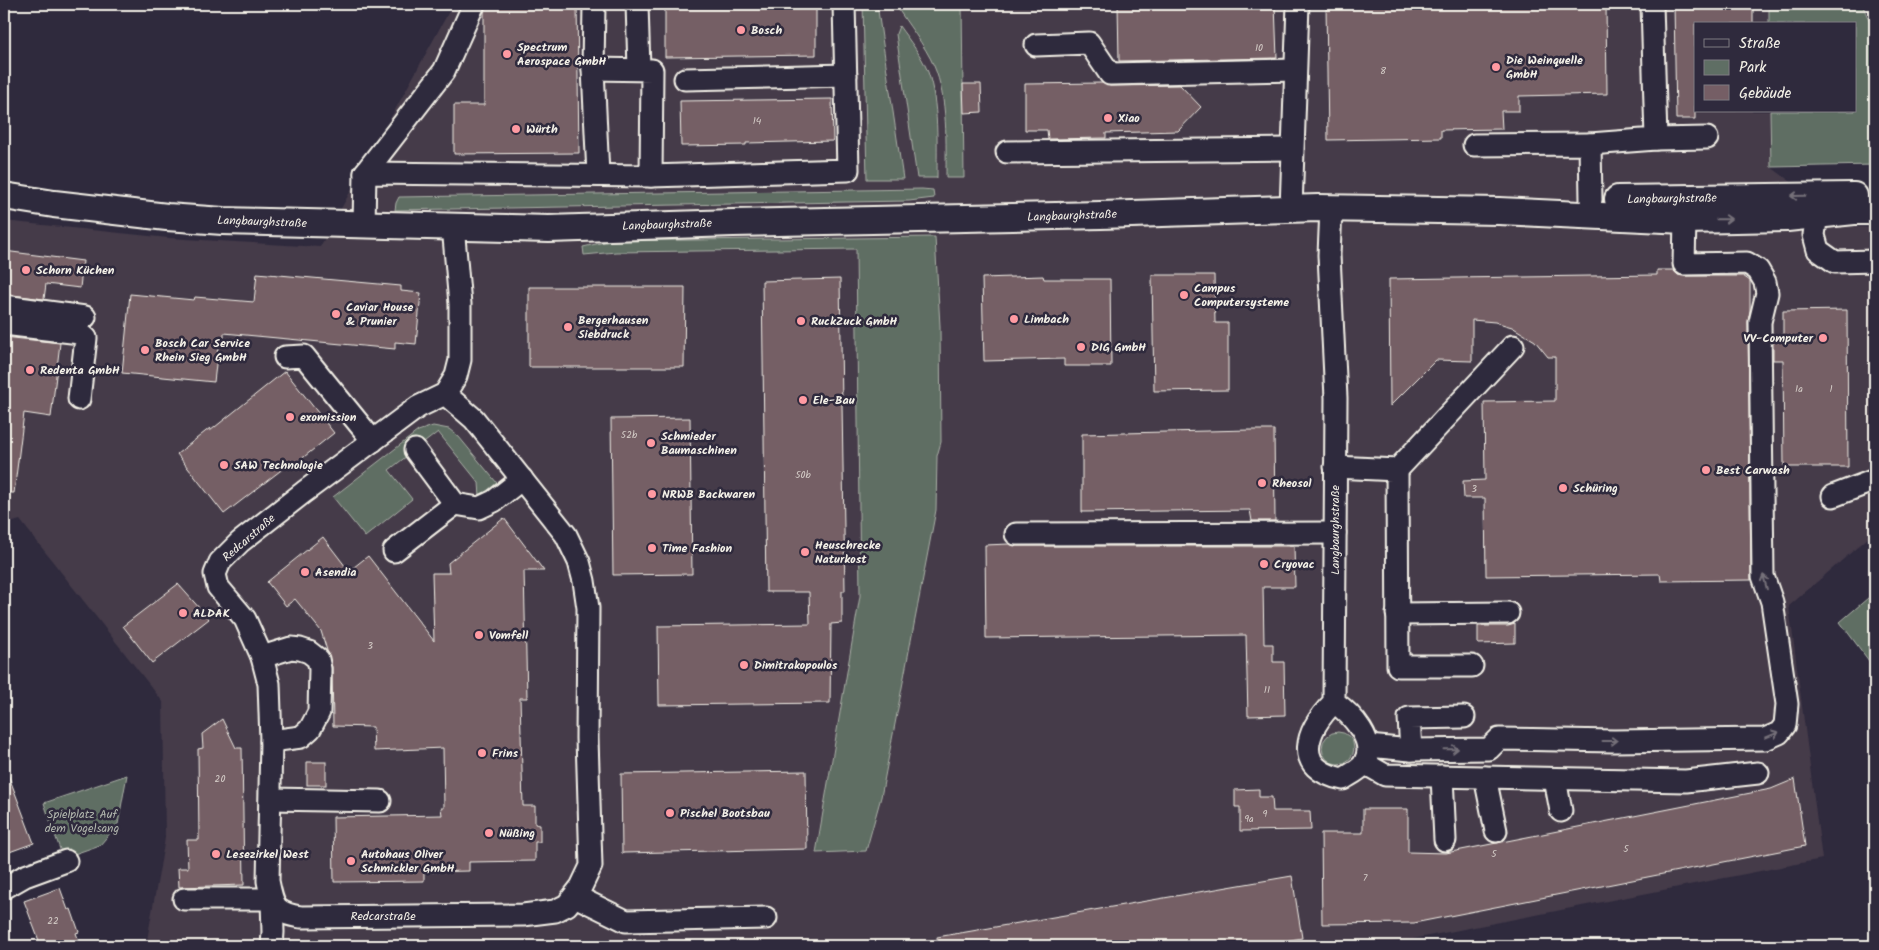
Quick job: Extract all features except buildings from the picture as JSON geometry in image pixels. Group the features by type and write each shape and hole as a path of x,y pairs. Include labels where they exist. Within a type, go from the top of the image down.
{"main road":[{"name":"Langbaurghstraße","path":"4,196 54,204 167,217 278,224 549,229 1331,208 1499,211 1685,220 1787,218 1817,214 1875,211"},
{"name":"Langbaurghstraße","path":"1499,211 1556,200 1875,196"}],"street":[{"path":"364,225 365,173 444,71 474,4"},
{"path":"594,4 593,69 598,175"},
{"path":"637,4 639,69"},
{"path":"365,173 651,176 848,170 844,4"},
{"path":"1290,209 1298,4"},
{"path":"1652,4 1656,139"},
{"path":"1036,45 1089,43 1110,74 1294,70"},
{"path":"593,69 652,70 651,176"},
{"path":"685,79 846,75"},
{"path":"1474,145 1590,144 1656,139 1708,138"},
{"path":"1590,144 1591,200"},
{"path":"1007,152 1292,149"},
{"name":"Langbaurghstraße","path":"1817,214 1826,204 1846,196"},
{"name":"Langbaurghstraße","path":"1331,208 1329,255 1336,398 1334,702"},
{"path":"1817,214 1814,234 1818,250 1835,262 1875,261"},
{"path":"1367,752 1489,749 1499,739 1614,741 1765,739 1779,733 1785,725 1786,704 1772,602 1763,576 1760,322 1767,293 1765,282 1758,270 1747,263 1684,264 1685,220"},
{"path":"445,394 456,376 460,360 460,304 453,226"},
{"path":"4,306 85,317"},
{"path":"4,324 80,333 86,338 79,399"},
{"path":"1472,666 1398,666 1397,470 1513,346"},
{"path":"284,357 304,356 373,441"},
{"name":"Redcarstraße","path":"445,394 474,419 566,535 574,549 584,580 588,608 590,866 584,882 575,896 567,905 555,912 523,916 301,917 283,913 272,900 268,881 271,799 269,684 262,657 245,619 218,587 215,574 220,562 240,542 418,408 445,394"},
{"path":"415,450 455,504 479,508 494,501 522,479"},
{"path":"1335,467 1397,470"},
{"path":"1833,496 1875,480"},
{"path":"394,551 455,504"},
{"path":"1016,534 1335,533"},
{"path":"1397,614 1508,613"},
{"path":"262,657 291,648 300,649 309,652 318,659 320,669 319,712 310,729 301,738 271,742"},
{"path":"1367,752 1363,765 1343,779 1330,776 1319,770 1312,761 1308,745 1312,729 1323,713 1334,702 1353,718 1361,730 1367,752 1371,767 1385,775 1686,780 1758,774"},
{"path":"1411,750 1410,718 1464,717"},
{"path":"1442,776 1445,840"},
{"path":"1485,777 1496,831"},
{"path":"1554,779 1561,811"},
{"path":"271,799 380,801"},
{"path":"4,888 26,876 66,861"},
{"path":"575,896 626,921 766,918"},
{"path":"184,899 272,900 272,946"}],"shaded area":[{"path":"453,4 1769,4 1769,22 1694,22 1694,112 1770,112 1771,167 1851,226 1875,228 1875,532 1789,606 1822,859 1377,946 146,946 165,838 163,702 20,520 4,525 4,221 169,238 320,247"}],"green space":[{"path":"863,4 877,4 903,179 867,179"},
{"path":"895,4 962,4 964,178 946,178 945,121 939,79 926,50"},
{"path":"1769,4 1862,4 1875,34 1875,165 1771,167 1770,112 1856,112 1856,22 1769,22"},
{"path":"899,26 922,60 932,84 937,124 937,178 917,178 896,34"},
{"path":"933,190 934,198 909,201 395,210 399,197"},
{"path":"935,237 940,326 941,442 937,456 936,510 881,797 866,851 816,853 860,596 856,249 616,252 584,255 583,247 609,241"},
{"path":"433,426 449,429 459,437 497,483 480,496 479,483 438,432 389,470 412,499 365,537 333,497 418,431"},
{"path":"1875,592 1875,669 1840,622"},
{"path":"1338,732 1349,737 1354,748 1349,759 1338,764 1327,759 1322,748 1327,737"},
{"name":"Spielplatz Auf dem Vogelsang","path":"127,775 118,824 100,845 63,858 44,803"}],"place":[{"name":"Bosch","path":"741,30"},
{"name":"Spectrum Aerospace GmbH","path":"507,54"},
{"name":"Die Weinquelle GmbH","path":"1496,67"},
{"name":"Xiao","path":"1108,118"},
{"name":"Würth","path":"516,129"},
{"name":"Schorn Küchen","path":"26,270"},
{"name":"Campus Computersysteme","path":"1184,295"},
{"name":"Caviar House & Prunier","path":"336,314"},
{"name":"Limbach","path":"1014,319"},
{"name":"RuckZuck GmbH","path":"801,321"},
{"name":"Bergerhausen Siebdruck","path":"568,327"},
{"name":"VV-Computer","path":"1823,338"},
{"name":"DIG GmbH","path":"1081,347"},
{"name":"Bosch Car Service Rhein Sieg GmbH","path":"145,350"},
{"name":"Redenta GmbH","path":"30,370"},
{"name":"Ele-Bau","path":"803,400"},
{"name":"exomission","path":"290,417"},
{"name":"Schmieder Baumaschinen","path":"651,443"},
{"name":"SAW Technologie","path":"224,465"},
{"name":"Best Carwash","path":"1706,470"},
{"name":"Rheosol","path":"1262,483"},
{"name":"Schüring","path":"1563,488"},
{"name":"NRWB Backwaren","path":"652,494"},
{"name":"Time Fashion","path":"652,548"},
{"name":"Heuschrecke Naturkost","path":"805,552"},
{"name":"Cryovac","path":"1264,564"},
{"name":"Asendia","path":"305,572"},
{"name":"ALDAK","path":"183,613"},
{"name":"Vomfell","path":"479,635"},
{"name":"Dimitrakopoulos","path":"744,665"},
{"name":"Frins","path":"482,753"},
{"name":"Pischel Bootsbau","path":"670,813"},
{"name":"Nüßing","path":"489,833"},
{"name":"Lesezirkel West","path":"216,854"},
{"name":"Autohaus Oliver Schmickler GmbH","path":"351,861"}]}
